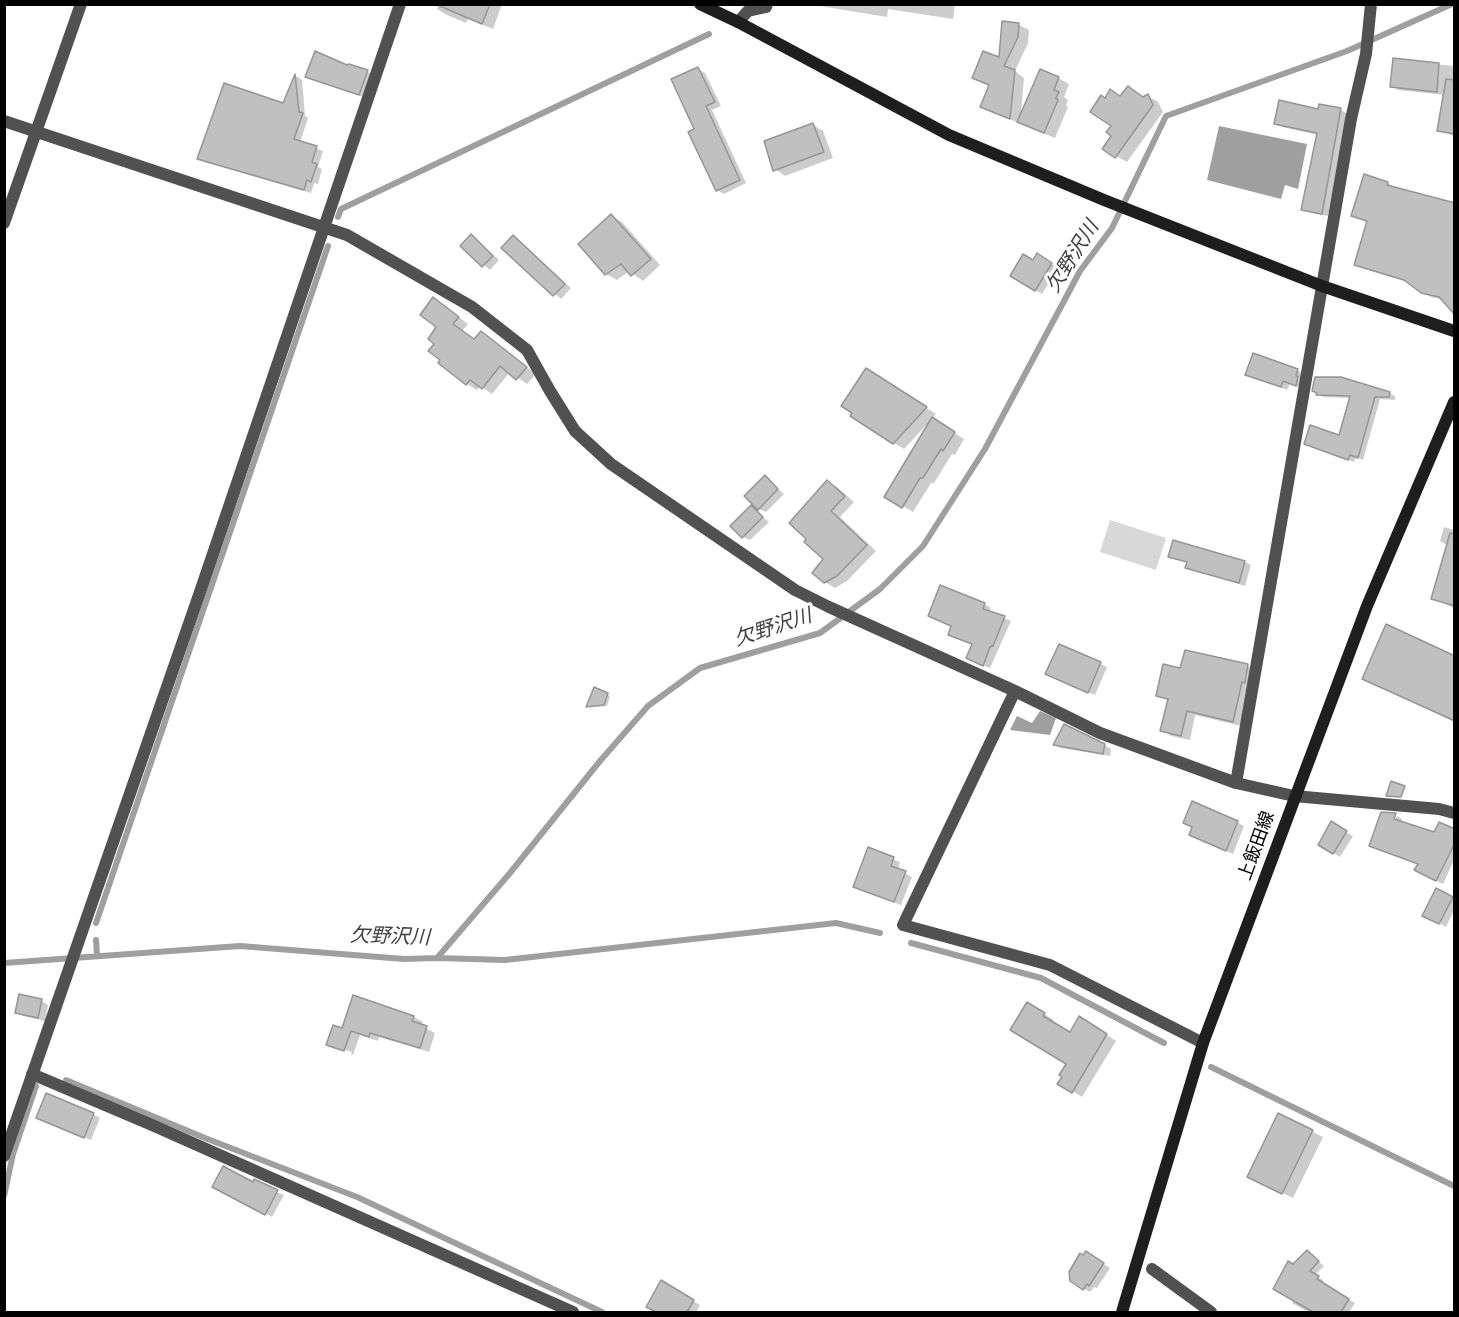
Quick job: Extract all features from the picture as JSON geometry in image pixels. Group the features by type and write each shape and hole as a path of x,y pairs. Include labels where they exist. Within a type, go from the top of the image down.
{"main road":[{"path":"700,4 949,135 1104,200 1322,286 1455,331"},
{"name":"上飯田線","path":"1122,1312 1203,1043 1367,606 1455,402"}],"street":[{"path":"4,223 81,4"},
{"path":"4,1156 400,4"},
{"path":"738,22 748,10 766,7 767,4"},
{"path":"1236,783 1351,118 1366,54 1371,4"},
{"path":"4,121 347,235 472,307 527,350 575,431 611,464 795,590 829,607 1015,691 1100,733 1236,783 1294,796 1439,809 1455,813"},
{"path":"1015,691 903,925 1050,964 1203,1043"},
{"path":"32,1074 573,1312"},
{"path":"1152,1269 1211,1312"}],"shaded area":[{"path":"1219,126 1307,144 1298,189 1285,185 1281,199 1207,180"},
{"path":"1110,520 1166,538 1156,570 1100,552"},
{"path":"1040,711 1056,718 1050,735 1010,730 1017,716 1032,723"}],"building":[{"path":"435,4 490,4 482,24"},
{"path":"1002,21 1019,23 1018,37 1004,66 1015,70 1010,119 980,107 989,85 972,78 983,51 999,57"},
{"path":"315,51 347,65 368,70 359,95 305,77"},
{"path":"1393,58 1439,63 1437,92 1390,87"},
{"path":"698,67 715,102 706,106 740,180 716,191 688,132 694,129 671,79"},
{"path":"1040,69 1059,77 1054,90 1059,92 1056,98 1058,100 1044,133 1017,122"},
{"path":"295,74 299,112 303,113 294,139 317,146 312,162 317,164 311,182 307,180 304,190 197,159 224,83 283,103"},
{"path":"1446,79 1455,80 1455,134 1437,131"},
{"path":"1128,86 1143,97 1148,94 1153,105 1115,158 1102,149 1111,136 1106,132 1111,126 1090,112 1101,95 1105,98 1110,89 1120,96"},
{"path":"1279,100 1318,109 1319,104 1341,108 1322,214 1301,210 1317,133 1274,124"},
{"path":"813,123 824,152 773,171 764,141"},
{"path":"1364,174 1388,182 1387,185 1455,203 1455,315 1439,297 1421,293 1404,280 1354,265 1367,221 1351,216"},
{"path":"611,214 651,259 631,276 621,264 605,275 578,244"},
{"path":"471,234 493,256 482,267 460,246"},
{"path":"513,235 565,284 553,296 501,248"},
{"path":"1037,253 1052,263 1035,291 1010,276 1023,254 1033,260"},
{"path":"433,297 459,317 453,324 474,339 481,331 527,367 516,380 500,366 482,389 470,380 466,385 438,363 440,360 428,351 434,344 428,339 436,327 420,315"},
{"path":"1253,353 1298,369 1296,386 1283,381 1281,387 1245,375"},
{"path":"866,368 927,407 893,444 850,416 852,413 841,406"},
{"path":"1315,377 1341,377 1390,392 1389,397 1375,397 1358,458 1350,455 1348,460 1304,444 1310,425 1339,435 1350,396 1316,395 1317,393 1312,391"},
{"path":"932,417 955,432 923,478 920,478 902,508 884,497"},
{"path":"765,475 778,489 758,510 744,496"},
{"path":"827,480 845,496 831,511 867,545 837,576 824,583 812,573 823,559 804,542 806,539 789,523"},
{"path":"751,505 763,517 742,538 730,526"},
{"path":"1450,533 1455,534 1455,606 1431,599"},
{"path":"1173,540 1245,561 1239,583 1185,568 1187,562 1168,557"},
{"path":"940,585 985,603 983,609 1005,616 983,666 966,658 972,644 948,635 951,626 928,616"},
{"path":"1386,624 1455,656 1455,721 1362,679"},
{"path":"1059,644 1101,662 1088,693 1045,674"},
{"path":"1185,650 1248,664 1245,683 1242,682 1233,722 1187,711 1181,736 1160,731 1168,699 1156,696 1163,664 1180,668"},
{"path":"594,687 608,693 604,705 586,707"},
{"path":"1064,724 1105,744 1103,754 1053,745"},
{"path":"1391,781 1405,786 1401,797 1386,796"},
{"path":"1192,801 1238,821 1226,851 1189,835 1192,827 1183,823"},
{"path":"1381,812 1396,813 1394,819 1434,832 1439,822 1455,829 1455,843 1436,881 1414,870 1418,864 1369,846"},
{"path":"1331,821 1347,831 1333,854 1318,845"},
{"path":"868,847 894,857 891,866 906,871 894,902 853,887"},
{"path":"1436,888 1453,897 1439,924 1422,916"},
{"path":"19,994 42,999 38,1018 15,1013"},
{"path":"353,995 414,1016 412,1021 427,1026 420,1048 370,1033 369,1037 351,1031 344,1051 326,1045 333,1025 342,1028"},
{"path":"1027,1002 1045,1013 1043,1016 1070,1032 1079,1016 1107,1034 1072,1093 1057,1084 1062,1077 1059,1075 1066,1064 1010,1030"},
{"path":"46,1093 94,1113 84,1138 36,1118"},
{"path":"1278,1113 1313,1130 1282,1194 1247,1177"},
{"path":"223,1166 253,1182 254,1179 278,1190 265,1215 212,1187"},
{"path":"1307,1250 1319,1261 1310,1271 1319,1276 1317,1279 1349,1299 1341,1312 1313,1312 1273,1289 1288,1261 1293,1264"},
{"path":"1086,1251 1104,1263 1089,1286 1087,1284 1083,1290 1070,1281 1069,1272 1080,1253 1083,1255"},
{"path":"661,1280 694,1300 687,1312 656,1312 646,1307"}],"waterway":[{"name":"欠野沢川","path":"4,963 240,946 404,959 437,958 648,706 700,668 820,633 880,589 923,546 985,449 1080,271 1112,228 1166,116 1347,51 1452,4"},
{"path":"338,217 341,209 709,34"},
{"path":"96,923 328,246"},
{"path":"437,958 505,960 836,923 880,933"},
{"path":"96,940 97,955"},
{"path":"911,943 1041,978 1164,1043"},
{"path":"1211,1067 1454,1186"},
{"path":"66,1080 205,1138 357,1197 602,1312"},
{"path":"4,1196 13,1154 36,1086"}]}
